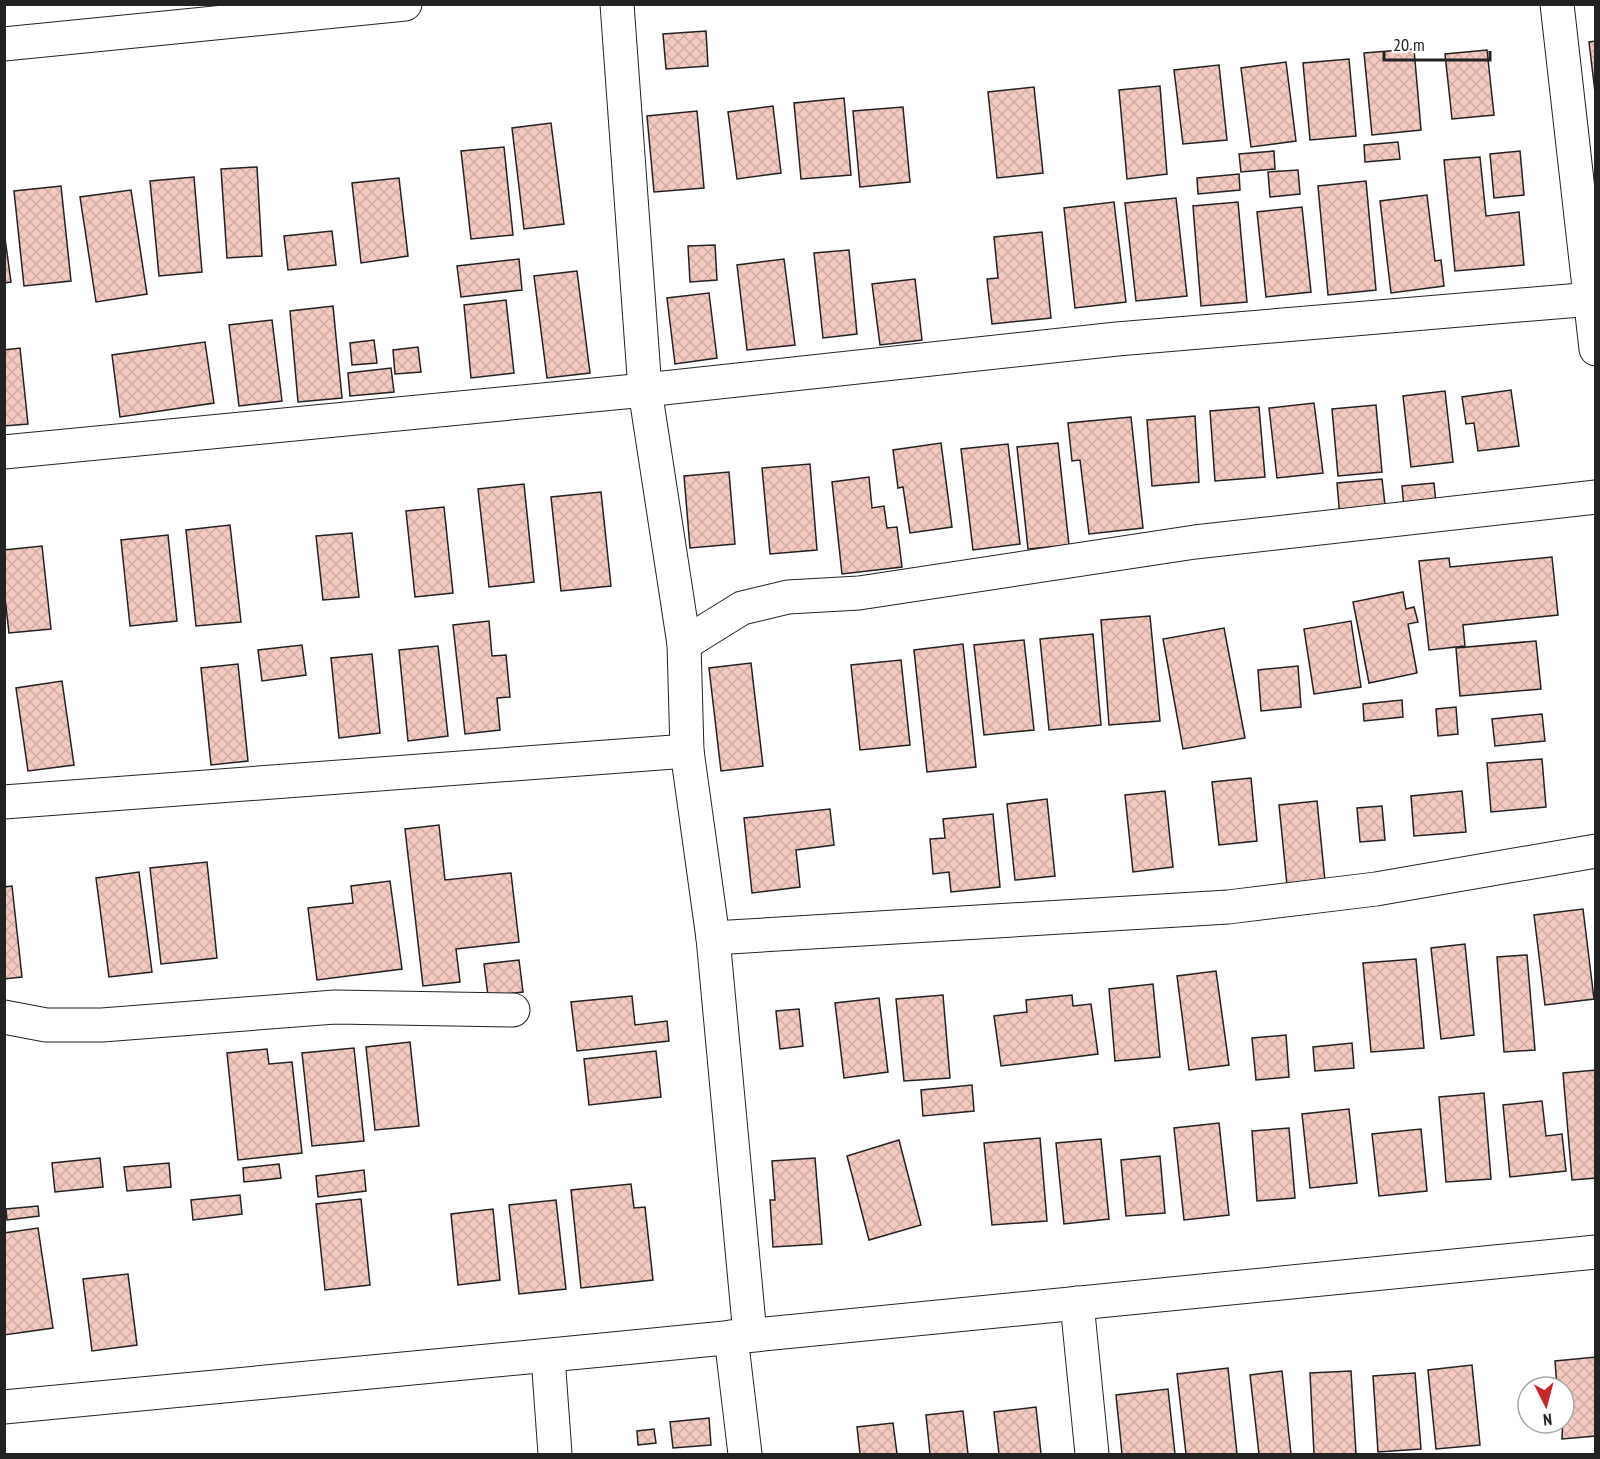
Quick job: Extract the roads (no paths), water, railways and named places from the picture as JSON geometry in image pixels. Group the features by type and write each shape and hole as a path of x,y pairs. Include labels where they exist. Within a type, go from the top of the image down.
{"street":[{"path":"4,44 405,4"},
{"path":"617,4 645,390 684,644 687,751 713,938 741,1336 745,1455"},
{"path":"1557,4 1585,158 1596,349"},
{"path":"4,452 645,390 1117,339 1592,299"},
{"path":"684,644 742,608 788,597 859,593 1194,542 1596,497"},
{"path":"4,802 687,751"},
{"path":"713,938 1228,907 1376,888 1596,851"},
{"path":"4,1017 46,1025 80,1025 335,1007 513,1011"},
{"path":"4,1407 548,1357 1596,1252"},
{"path":"1077,1303 1092,1455"},
{"path":"548,1357 555,1455"}]}
